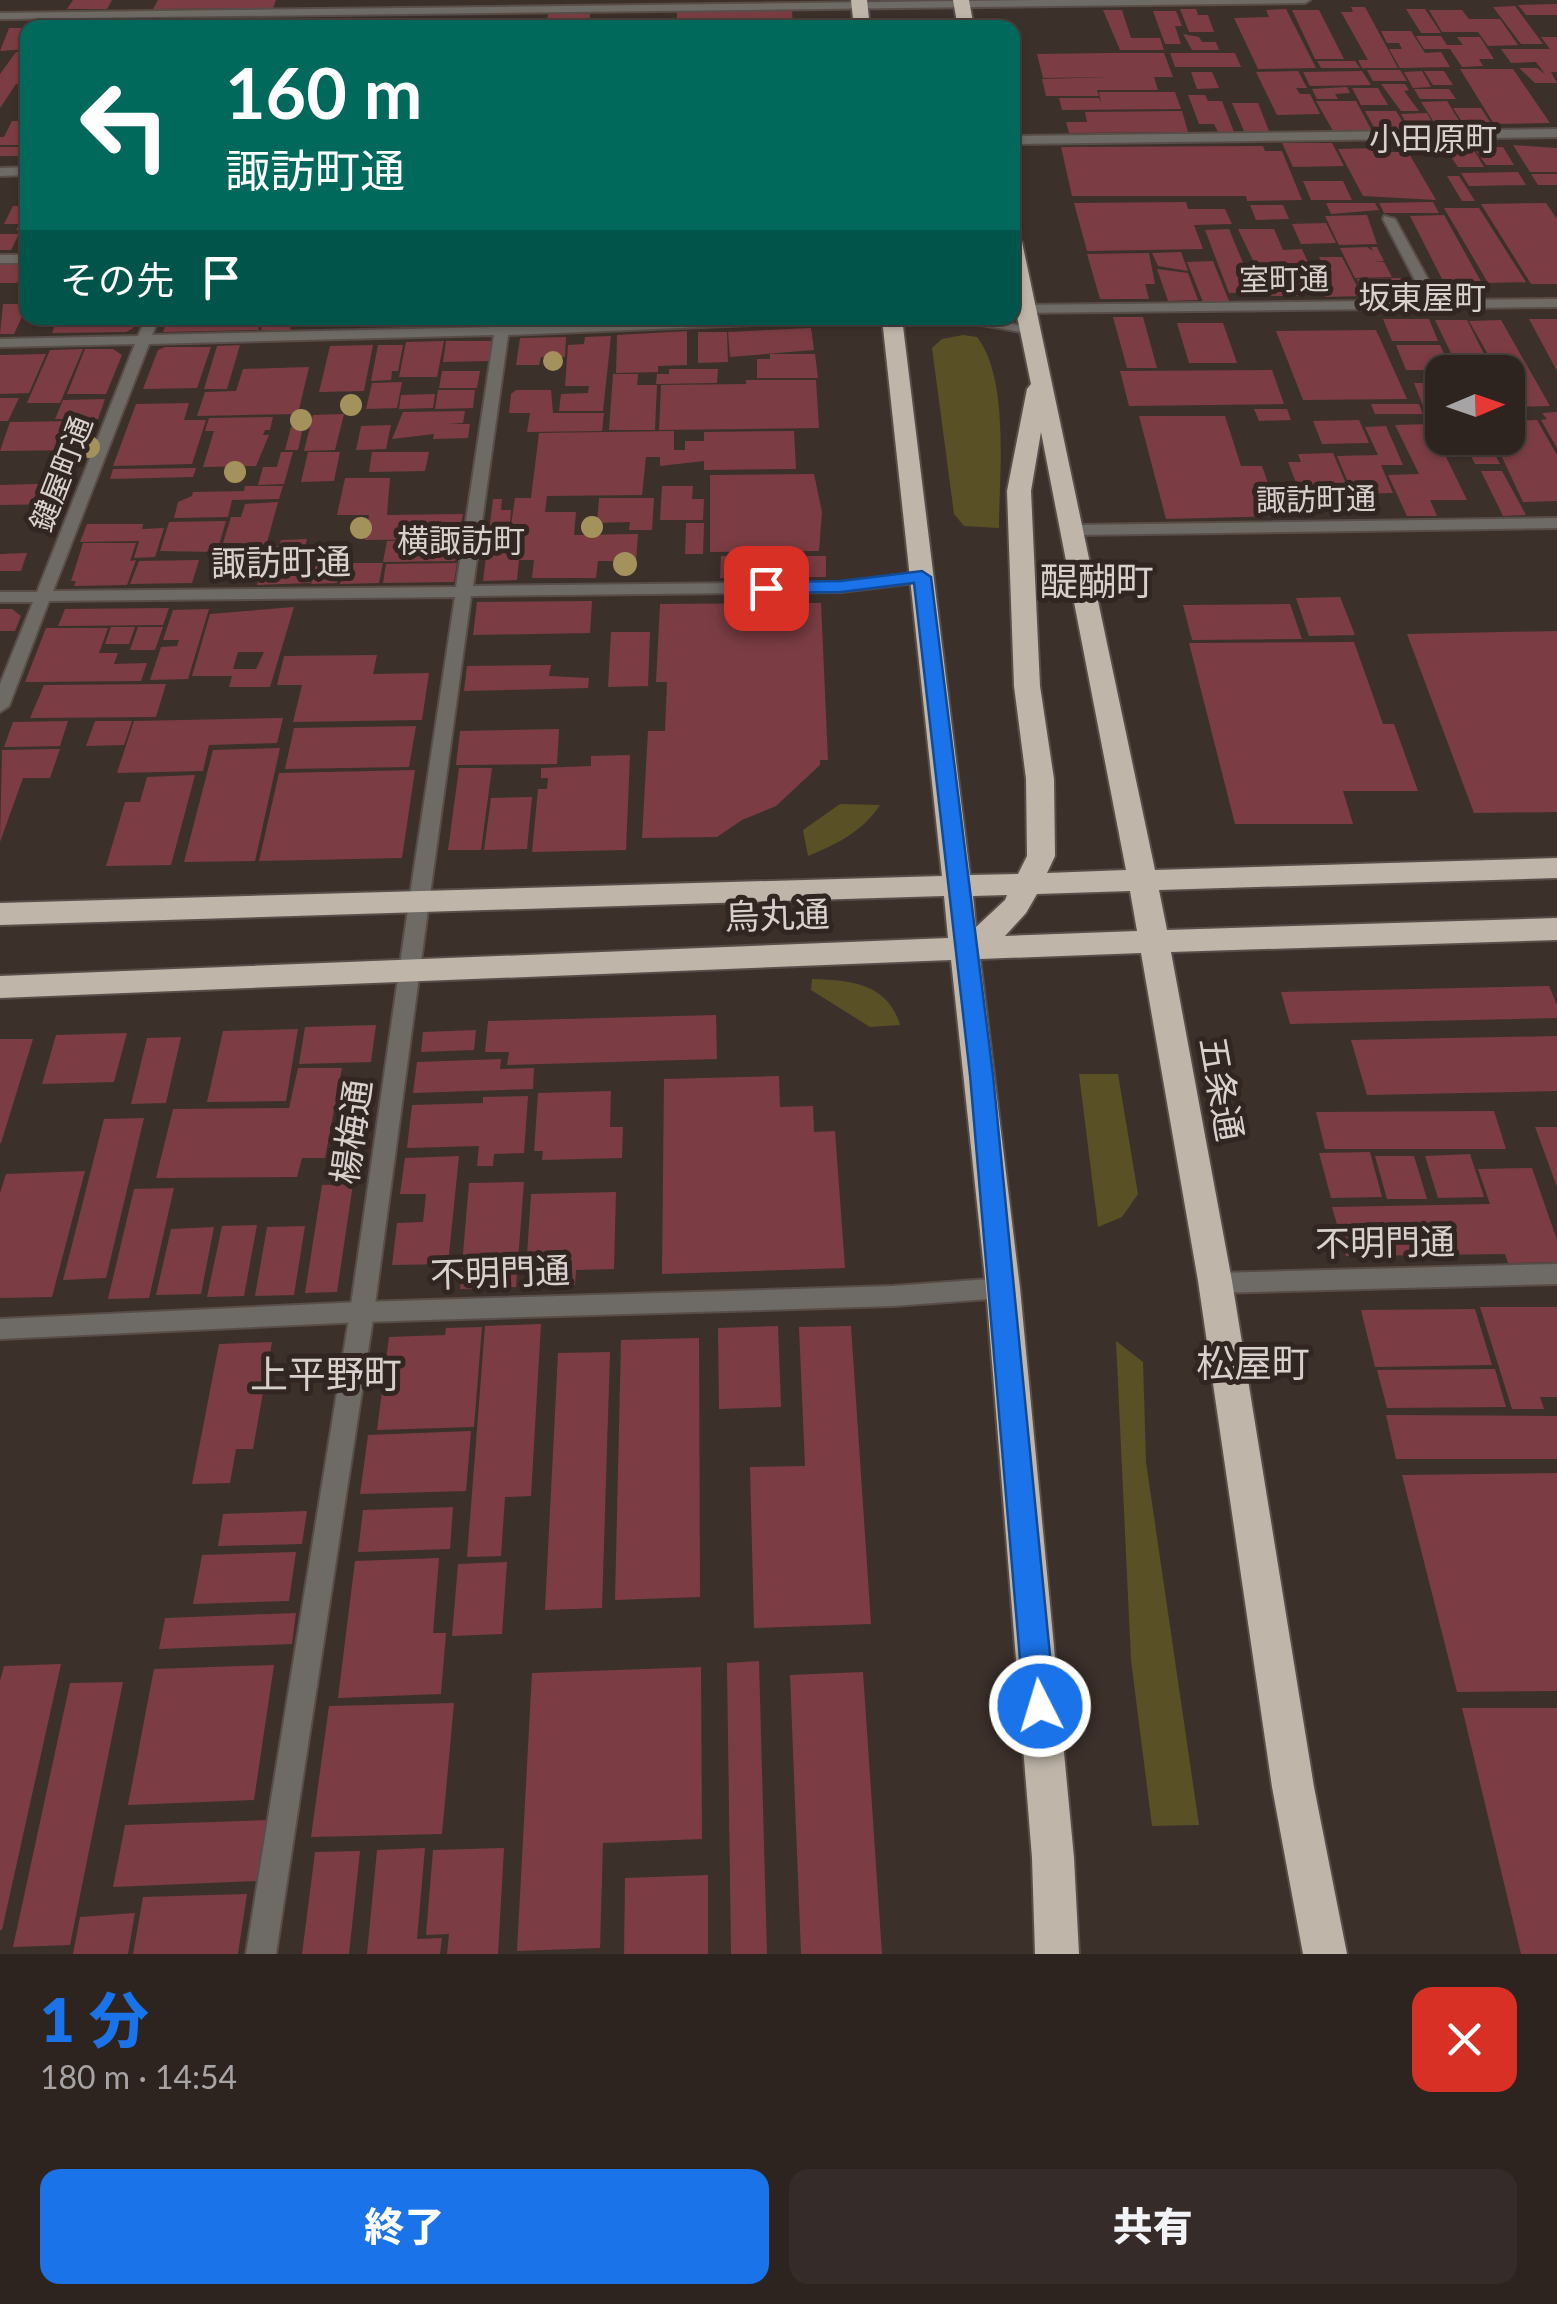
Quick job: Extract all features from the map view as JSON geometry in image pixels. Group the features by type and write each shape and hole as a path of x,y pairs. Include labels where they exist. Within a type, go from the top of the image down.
{"highway":[{"name":"五条通","path":"1024,316 1076,530 1143,879 1215,1283 1300,1834 1325,1954"},
{"path":"893,325 1003,1288 1053,1858 1056,1954"},
{"path":"965,947 990,933 1016,906 1041,856 1043,826 1027,686 1019,491 1041,376"},
{"name":"烏丸通","path":"0,914 1557,868"},
{"name":"烏丸通","path":"0,988 965,947 1557,930"}],"street":[{"path":"1,18 534,5 1305,0"},
{"path":"265,20 268,14"},
{"path":"1020,140 1557,133"},
{"path":"1390,219 1435,306"},
{"name":"室町通","path":"1024,316 1557,303"},
{"name":"鍵屋町通","path":"0,706 149,325"},
{"path":"0,343 478,325"},
{"name":"楊梅通","path":"262,1954 362,1312 502,325"},
{"name":"諏訪町通","path":"1076,530 1557,523"},
{"name":"諏訪町通","path":"0,597 841,587 922,577"},
{"name":"不明門通","path":"1215,1283 1557,1274"},
{"name":"不明門通","path":"0,1330 362,1312 892,1296 1003,1288"}],"shaded area":[{"path":"977,337 994,378 1000,429 999,528 964,526 954,514 932,348 942,339"},
{"path":"840,804 880,805 848,836 808,856 803,830"},
{"path":"812,979 853,983 877,992 894,1011 900,1025 870,1027 811,990"},
{"path":"1079,1074 1118,1074 1138,1194 1122,1217 1098,1227"},
{"path":"1116,1341 1143,1362 1146,1462 1199,1825 1152,1826 1131,1660"}],"building":[{"path":"73,0 112,0 107,9 67,9"},
{"path":"158,0 276,0 273,8 153,9"},
{"path":"1557,4 1557,15 1526,15 1518,5"},
{"path":"1515,6 1543,44 1521,44 1493,7"},
{"path":"1351,7 1365,7 1398,68 1362,68 1358,60 1368,60 1341,12 1353,12"},
{"path":"1180,9 1196,9 1198,15 1208,15 1214,32 1189,32"},
{"path":"1286,9 1316,68 1258,69 1234,18 1269,17 1266,10"},
{"path":"1406,9 1425,9 1441,33 1421,33"},
{"path":"792,10 793,20 677,20 677,12"},
{"path":"1103,10 1122,10 1131,38 1160,38 1164,50 1120,50"},
{"path":"1292,10 1319,10 1344,59 1315,59"},
{"path":"1429,10 1462,10 1469,19 1500,19 1518,45 1488,46 1478,32 1442,32"},
{"path":"1153,11 1176,11 1182,26 1175,26 1181,44 1165,44"},
{"path":"548,14 590,14 590,20 547,20"},
{"path":"9,28 20,28 20,50 0,51"},
{"path":"1381,31 1411,31 1425,53 1441,52 1450,67 1400,68 1389,49 1402,49 1399,43 1387,43"},
{"path":"1183,34 1199,37 1202,42 1216,42 1219,50 1192,50"},
{"path":"1416,36 1441,36 1447,45 1463,45 1457,37 1480,37 1494,59 1479,59 1483,66 1462,67 1450,49 1424,49"},
{"path":"1541,37 1557,37 1557,72 1551,72 1557,83 1535,83 1519,68 1537,68 1545,74 1536,62 1511,63 1501,49 1550,49"},
{"path":"20,52 20,84 16,84 0,108 0,74"},
{"path":"1164,53 1173,77 1154,77 1158,90 1097,90 1099,96 1046,96 1042,79 1110,77 1043,78 1037,54"},
{"path":"1170,53 1235,53 1241,67 1175,67"},
{"path":"1317,61 1355,61 1360,68 1321,68"},
{"path":"1460,69 1513,69 1550,123 1494,124"},
{"path":"1367,70 1400,70 1407,81 1373,81"},
{"path":"1298,71 1307,88 1296,88 1300,94 1310,94 1320,114 1277,115 1256,72"},
{"path":"1362,71 1371,85 1310,86 1303,72"},
{"path":"1422,71 1431,87 1413,88 1404,72"},
{"path":"1424,71 1444,71 1453,85 1433,85"},
{"path":"1191,72 1212,72 1219,88 1197,89"},
{"path":"1381,84 1405,84 1409,90 1404,91 1419,111 1401,111"},
{"path":"1347,87 1350,93 1335,94 1338,99 1317,99 1312,89"},
{"path":"1352,88 1378,88 1388,105 1361,105"},
{"path":"1414,89 1449,89 1456,99 1420,99"},
{"path":"1099,92 1175,92 1181,109 1062,110 1059,98 1099,98 1101,103"},
{"path":"1188,95 1222,101 1234,132 1218,132 1214,124 1199,124"},
{"path":"1316,101 1356,101 1372,131 1333,131"},
{"path":"1447,101 1463,127 1437,127 1421,102"},
{"path":"1232,103 1258,103 1269,131 1244,131"},
{"path":"1453,108 1481,108 1496,131 1468,131"},
{"path":"1182,111 1188,132 1069,133 1066,122 1087,122 1085,112"},
{"path":"1365,111 1396,111 1407,129 1375,129"},
{"path":"1427,113 1438,133 1412,133 1401,114"},
{"path":"12,121 20,121 20,145 0,145 0,137 4,137"},
{"path":"1282,143 1332,143 1344,166 1293,167"},
{"path":"1513,145 1557,148 1557,172 1530,172"},
{"path":"1263,146 1265,151 1282,151 1302,200 1247,201 1246,196 1072,196 1061,147"},
{"path":"0,147 20,147 20,156 0,156"},
{"path":"1472,147 1484,167 1458,167 1445,148"},
{"path":"1503,147 1514,165 1486,165 1474,148"},
{"path":"1373,148 1376,152 1408,152 1436,200 1363,196 1338,149"},
{"path":"1518,172 1526,185 1469,186 1461,173"},
{"path":"1531,174 1557,174 1557,185 1538,185"},
{"path":"1447,176 1459,176 1475,201 1462,201"},
{"path":"1303,181 1343,181 1352,200 1311,200"},
{"path":"1186,202 1188,209 1225,209 1232,224 1194,225 1203,249 1087,251 1074,203"},
{"path":"1433,202 1439,213 1384,213 1379,203"},
{"path":"1326,203 1375,203 1379,210 1331,214"},
{"path":"1546,203 1557,219 1557,284 1531,284 1481,204"},
{"path":"1250,205 1283,205 1289,219 1256,220"},
{"path":"13,206 20,206 20,230 16,230 19,224 4,224"},
{"path":"1444,208 1479,208 1526,282 1488,283"},
{"path":"1367,215 1377,244 1339,245 1325,216"},
{"path":"1444,215 1488,292 1457,293 1452,283 1436,280 1442,279 1410,216"},
{"path":"1326,223 1336,243 1301,244 1292,224"},
{"path":"1229,229 1255,292 1229,293 1205,230"},
{"path":"1238,229 1274,229 1283,250 1302,249 1318,284 1299,285 1304,296 1270,296"},
{"path":"0,234 19,234 11,250 0,250"},
{"path":"1367,247 1373,251 1371,247 1377,247 1384,261 1373,262 1384,262 1392,277 1355,278 1340,248"},
{"path":"1181,252 1188,271 1158,266 1152,253"},
{"path":"1149,253 1155,284 1145,284 1149,299 1100,299 1087,254"},
{"path":"1319,257 1342,257 1362,296 1325,297 1318,281 1330,281"},
{"path":"1213,261 1229,301 1203,302 1187,262"},
{"path":"20,262 17,283 0,283 0,263"},
{"path":"1157,269 1188,273 1198,300 1168,301"},
{"path":"1402,278 1406,287 1389,287 1393,295 1365,295 1357,279"},
{"path":"3,304 20,304 20,321 14,334 0,334"},
{"path":"1113,317 1143,317 1157,368 1127,368"},
{"path":"1383,319 1429,319 1438,341 1392,341"},
{"path":"1529,319 1557,319 1557,371"},
{"path":"1435,320 1467,320 1484,355 1452,355"},
{"path":"1501,320 1521,355 1488,355 1469,321"},
{"path":"1177,323 1223,323 1237,363 1189,363"},
{"path":"55,325 134,325 126,332 52,333"},
{"path":"166,325 260,325 258,330 163,332"},
{"path":"263,325 291,325 290,330 261,330"},
{"path":"387,325 438,325 438,326"},
{"path":"811,328 814,350 730,357 728,332"},
{"path":"1376,330 1407,399 1303,400 1276,331"},
{"path":"687,331 687,365 658,366 658,372 616,373 617,335"},
{"path":"698,332 727,332 728,362 698,363"},
{"path":"611,336 603,411 559,411 561,394 588,393 589,386 565,386 568,345 584,344 585,337"},
{"path":"566,337 565,357 541,357 539,365 516,365 520,338"},
{"path":"444,341 437,377 399,377 406,342"},
{"path":"446,341 493,341 490,361 443,362"},
{"path":"240,345 227,389 204,389 217,346"},
{"path":"373,345 364,391 319,392 330,346"},
{"path":"378,345 403,345 398,371 392,371 391,380 371,381"},
{"path":"1396,345 1440,345 1445,355 1425,355 1425,370 1406,370"},
{"path":"211,347 197,388 143,389 158,350"},
{"path":"83,349 60,403 27,403 50,350"},
{"path":"85,349 113,349 122,355 106,394 67,394"},
{"path":"46,354 29,393 0,394 0,355"},
{"path":"770,354 815,354 818,378 757,378 757,359 770,359"},
{"path":"1525,362 1550,406 1525,407"},
{"path":"309,367 298,414 197,416 205,392 236,391 243,369"},
{"path":"669,369 718,369 717,383 656,384 657,374 669,374"},
{"path":"1272,370 1284,404 1129,406 1120,371"},
{"path":"442,371 480,371 477,388 439,388"},
{"path":"613,374 638,374 637,385 657,385 655,430 609,430"},
{"path":"746,380 816,380 819,428 659,430 661,385 746,384"},
{"path":"402,382 397,408 366,409 372,383"},
{"path":"1414,383 1425,383 1425,411"},
{"path":"438,390 475,390 473,408 435,409"},
{"path":"516,390 551,390 553,413 604,413 602,431 527,432 530,413 509,413 511,394"},
{"path":"435,394 433,408 399,409 401,395"},
{"path":"0,398 19,398 8,421 0,421"},
{"path":"105,399 98,419 55,419 63,400"},
{"path":"189,403 184,420 206,420 192,464 113,466 136,404"},
{"path":"1371,404 1419,404 1423,414 1375,414"},
{"path":"1254,409 1287,409 1291,420 1259,421"},
{"path":"465,411 463,423 446,424 470,424 468,438 433,439 434,434 392,439 403,412"},
{"path":"1557,412 1557,448 1541,420 1547,419 1542,413"},
{"path":"344,414 335,450 304,451 313,415"},
{"path":"1139,416 1225,416 1241,466 1262,466 1269,486 1276,486 1286,516 1166,519"},
{"path":"273,417 270,430 263,435 269,435 256,466 203,467 214,431 205,431 209,418"},
{"path":"1359,420 1369,443 1322,444 1313,421"},
{"path":"1525,420 1537,420 1557,455 1557,501 1523,502 1501,455 1525,455"},
{"path":"81,421 77,432 88,432 81,450 0,451 10,422"},
{"path":"1425,424 1425,455 1445,455 1467,500 1430,500 1437,516 1407,516 1388,475 1419,474 1395,425"},
{"path":"391,425 386,449 356,450 361,426"},
{"path":"1386,426 1403,465 1381,465 1393,493 1353,494 1337,456 1378,455 1365,427"},
{"path":"291,427 303,427 298,450 285,450"},
{"path":"674,431 674,450 685,450 685,441 704,441 704,432 794,431 796,469 704,470 704,461 660,466 660,457 646,457 642,495 547,496 545,512 576,512 574,535 638,534 636,561 598,561 596,578 532,578 534,560 519,560 517,580 483,581 493,499 502,499 501,510 511,510 509,539 515,498 531,498 539,433"},
{"path":"281,452 293,452 284,484 258,485 263,467 277,467"},
{"path":"308,452 340,452 334,481 301,482"},
{"path":"372,452 429,452 425,471 369,472"},
{"path":"1333,453 1357,510 1307,511 1288,462 1301,462 1298,454"},
{"path":"1470,455 1496,455 1500,464 1475,464"},
{"path":"196,468 193,477 110,479 113,469"},
{"path":"1481,471 1502,471 1526,515 1503,516"},
{"path":"814,474 822,512 819,551 710,552 710,475"},
{"path":"345,478 390,478 387,515 463,514 455,561 383,562 387,541 454,539 365,540 369,515 337,515"},
{"path":"70,483 62,504 0,505 0,485"},
{"path":"245,486 283,486 279,499 232,500 228,517 174,518 178,502 193,492 244,491"},
{"path":"662,486 693,486 692,499 704,499 703,520 660,520"},
{"path":"599,498 654,498 652,530 629,530 630,522 597,523"},
{"path":"278,502 266,546 279,546 281,540 307,539 301,564 314,563 310,583 257,585 262,563 236,563 242,543 223,543 231,517 241,517 245,504"},
{"path":"226,521 217,552 160,551 169,522"},
{"path":"686,523 704,523 703,554 685,554"},
{"path":"87,524 164,528 155,557 134,558 139,541 80,542"},
{"path":"83,543 136,543 130,561 136,560 127,585 74,586 76,581 71,581"},
{"path":"27,553 21,571 0,571 0,554"},
{"path":"721,556 826,556 826,577 720,578"},
{"path":"199,560 192,583 130,584 139,561"},
{"path":"343,562 337,583 311,584 316,563"},
{"path":"345,563 383,563 379,583 340,584"},
{"path":"457,563 454,582 383,583 386,564"},
{"path":"1340,597 1355,635 1309,636 1296,598"},
{"path":"592,601 590,633 473,635 477,602"},
{"path":"821,603 828,760 820,760 820,765 776,806 742,820 717,837 642,838 648,731 665,731 667,682 656,682 660,604"},
{"path":"1290,604 1302,639 1192,640 1183,605"},
{"path":"294,607 270,687 229,687 232,676 192,676 210,614","holes":["238,652 264,652 256,669 233,669"]},
{"path":"169,608 163,625 58,626 65,609"},
{"path":"0,609 12,609 21,616 15,631 0,631"},
{"path":"209,609 188,679 150,680 161,647 177,646 179,640 163,640 173,610"},
{"path":"111,627 135,627 129,644 105,644"},
{"path":"138,627 163,627 155,650 130,650"},
{"path":"46,628 108,628 99,653 118,653 114,664 147,663 141,681 25,682"},
{"path":"1557,631 1557,812 1474,813 1407,634"},
{"path":"611,632 650,632 648,686 608,687"},
{"path":"1354,642 1383,724 1394,724 1418,791 1343,791 1353,824 1235,824 1189,643"},
{"path":"377,655 373,674 429,673 422,720 293,722 302,685 277,685 284,656"},
{"path":"551,665 549,676 589,678 588,688 464,691 467,666"},
{"path":"166,684 156,717 30,718 44,685"},
{"path":"283,718 277,743 209,745 203,771 117,773 134,721"},
{"path":"68,721 60,746 4,747 13,722"},
{"path":"95,721 132,721 124,745 86,746"},
{"path":"416,726 409,767 285,769 294,728"},
{"path":"559,729 557,764 456,765 460,731"},
{"path":"280,748 255,861 184,862 213,750"},
{"path":"60,749 50,778 23,778 0,842 2,750"},
{"path":"630,755 626,850 532,852 538,789 547,789 548,778 541,778 541,768 591,766 591,756"},
{"path":"459,768 492,768 481,850 448,850"},
{"path":"415,770 402,858 259,861 279,773"},
{"path":"195,775 171,865 106,866 125,802 140,802 147,777"},
{"path":"532,797 527,849 484,850 491,798"},
{"path":"1549,986 1557,1005 1557,1018 1290,1024 1281,992"},
{"path":"716,1015 717,1059 507,1065 509,1052 485,1052 488,1021"},
{"path":"376,1025 371,1062 299,1064 305,1027"},
{"path":"298,1029 286,1101 207,1102 223,1031"},
{"path":"476,1030 474,1050 421,1052 423,1032"},
{"path":"127,1033 114,1082 42,1084 56,1035"},
{"path":"1557,1036 1557,1091 1367,1095 1351,1040"},
{"path":"181,1037 166,1103 131,1104 147,1038"},
{"path":"0,1039 33,1039 1,1143 0,1143"},
{"path":"501,1059 500,1069 534,1068 533,1089 413,1093 417,1062"},
{"path":"298,1068 342,1068 325,1158 302,1158 297,1177 156,1178 173,1109 289,1108"},
{"path":"779,1076 780,1107 813,1106 814,1132 835,1131 845,1268 662,1274 664,1079"},
{"path":"611,1091 610,1127 623,1127 622,1158 542,1160 543,1151 534,1151 538,1093"},
{"path":"528,1096 524,1153 494,1154 493,1166 477,1166 479,1146 407,1148 412,1105 483,1103 483,1097"},
{"path":"1494,1111 1506,1149 1325,1149 1316,1112"},
{"path":"144,1118 106,1278 63,1280 104,1119"},
{"path":"1535,1127 1557,1127 1557,1187"},
{"path":"1370,1152 1382,1197 1331,1198 1319,1153"},
{"path":"1470,1154 1484,1197 1438,1198 1425,1156"},
{"path":"459,1156 448,1264 392,1265 397,1223 423,1222 426,1194 400,1194 405,1158"},
{"path":"1375,1156 1414,1156 1427,1199 1387,1199"},
{"path":"1532,1168 1557,1240 1557,1262 1508,1263 1505,1254 1346,1256 1332,1207 1490,1204 1478,1169"},
{"path":"85,1171 52,1297 0,1298 0,1193 6,1174"},
{"path":"524,1182 516,1287 460,1289 469,1183"},
{"path":"353,1184 337,1292 305,1293 322,1185"},
{"path":"174,1188 149,1298 108,1299 134,1189"},
{"path":"616,1192 614,1269 576,1270 575,1285 525,1286 531,1194"},
{"path":"257,1225 244,1296 207,1297 222,1226"},
{"path":"305,1226 294,1295 255,1296 267,1227"},
{"path":"214,1227 201,1294 156,1295 171,1229"},
{"path":"1480,1307 1557,1307 1557,1397 1540,1397 1544,1409 1512,1409"},
{"path":"1475,1309 1492,1365 1375,1367 1361,1310"},
{"path":"541,1324 531,1496 505,1497 501,1556 467,1557 485,1326"},
{"path":"778,1326 781,1407 719,1409 718,1328"},
{"path":"851,1326 871,1624 754,1628 750,1467 805,1466 799,1327"},
{"path":"482,1327 474,1427 377,1430 389,1337 445,1335 446,1328"},
{"path":"699,1338 700,1597 615,1600 621,1340"},
{"path":"272,1342 253,1449 236,1449 230,1483 192,1484 219,1344"},
{"path":"610,1352 602,1608 545,1610 558,1353"},
{"path":"1495,1369 1506,1407 1387,1408 1377,1370"},
{"path":"1386,1415 1557,1416 1557,1459 1396,1459"},
{"path":"471,1431 466,1491 360,1494 368,1435"},
{"path":"1557,1473 1557,1691 1457,1692 1402,1475"},
{"path":"453,1507 450,1549 358,1552 363,1510"},
{"path":"307,1511 302,1544 218,1546 223,1514"},
{"path":"296,1552 289,1601 193,1604 202,1555"},
{"path":"439,1558 433,1633 446,1633 441,1694 338,1698 355,1561"},
{"path":"507,1562 502,1634 452,1636 458,1564"},
{"path":"296,1613 292,1644 159,1649 165,1618"},
{"path":"759,1661 767,1954 731,1954 727,1663"},
{"path":"61,1664 0,1930 0,1681 4,1666"},
{"path":"274,1665 254,1800 128,1805 154,1669"},
{"path":"701,1667 702,1839 603,1843 600,1948 517,1951 532,1673"},
{"path":"863,1672 882,1954 801,1954 790,1675"},
{"path":"123,1682 70,1945 13,1947 70,1683"},
{"path":"454,1703 442,1834 311,1837 329,1706"},
{"path":"1462,1708 1557,1708 1557,1954 1521,1954"},
{"path":"268,1820 259,1881 113,1887 125,1825"},
{"path":"425,1848 417,1939 442,1938 440,1954 367,1954 377,1850"},
{"path":"504,1848 498,1954 447,1954 449,1934 426,1935 433,1850"},
{"path":"360,1851 349,1954 302,1954 315,1852"},
{"path":"708,1875 708,1954 624,1954 625,1878"},
{"path":"247,1894 238,1954 133,1954 143,1897"},
{"path":"135,1913 128,1954 73,1954 80,1917"}],"district":[{"name":"小田原町","path":"1433,139"},
{"name":"坂東屋町","path":"1422,298"},
{"name":"横諏訪町","path":"461,541"},
{"name":"醍醐町","path":"1097,582"},
{"name":"松屋町","path":"1253,1364"},
{"name":"上平野町","path":"326,1375"}],"route":[{"path":"766,588 841,587 922,577 982,1075 1040,1706"}]}
